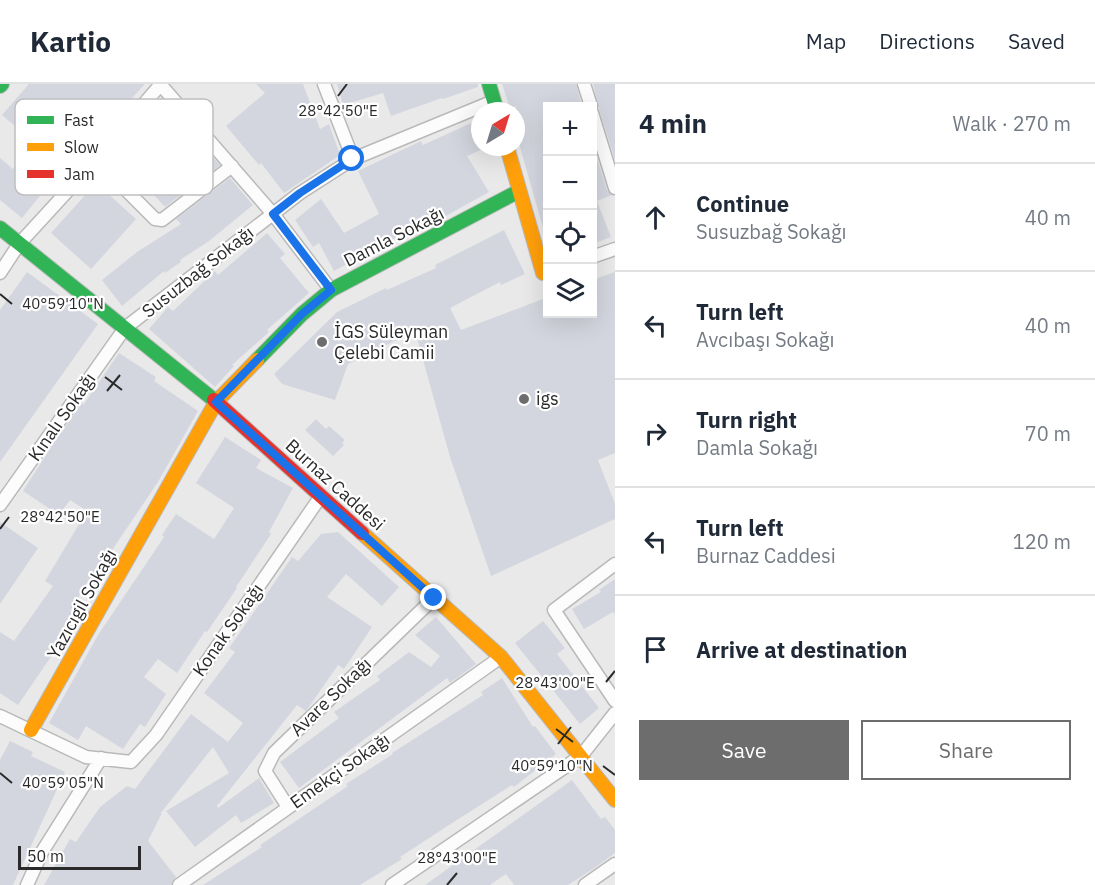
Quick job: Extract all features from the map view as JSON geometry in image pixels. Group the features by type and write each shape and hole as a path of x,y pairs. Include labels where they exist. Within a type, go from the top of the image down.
{"main road":[{"path":"489,84 494,102"},
{"path":"509,156 543,267"},
{"name":"Damla Sokağı","path":"216,402 302,314 331,290 519,191"},
{"name":"Burnaz Caddesi","path":"0,228 216,402 501,657 615,800"},
{"name":"Yazıcıgil Sokağı","path":"31,730 216,402"}],"street":[{"path":"147,99 160,84 173,99"},
{"path":"324,84 352,159"},
{"path":"584,84 590,102"},
{"name":"Susuzbağ Sokağı","path":"125,328 300,193 352,159 471,115"},
{"path":"597,129 615,188"},
{"path":"213,144 273,214 331,290"},
{"path":"213,181 232,166"},
{"path":"0,273 19,244 64,195"},
{"path":"131,195 155,219 162,220 194,195"},
{"path":"597,255 615,249"},
{"name":"Kınalı Sokağı","path":"0,505 125,328"},
{"name":"Konak Sokağı","path":"101,758 131,762 156,735 321,496"},
{"path":"615,564 554,610 615,701"},
{"name":"Avare Sokağı","path":"288,807 265,771 274,753 434,598"},
{"name":"Emekçi Sokağı","path":"179,885 501,657"},
{"path":"392,885 581,756 615,713"},
{"path":"1,718 86,757 101,758 42,852 27,885"},
{"path":"585,885 615,864"}],"building":[{"path":"29,84 145,84 131,99 16,99"},
{"path":"256,84 303,84 320,129 329,124 340,155 284,193 261,163 259,165 226,126 265,93"},
{"path":"337,84 478,84 478,87 391,116 383,93 343,105"},
{"path":"502,84 576,84 581,102 543,102 543,228 523,156 525,156 525,102 508,102"},
{"path":"593,84 615,84 615,160 599,109"},
{"path":"15,100 15,126 2,115"},
{"path":"471,123 471,154 467,156 489,192 424,228 421,224 334,271 319,243 313,247 295,220 321,199 344,233 379,214 358,171 421,141 423,145"},
{"path":"213,157 220,165 213,170"},
{"path":"0,158 13,169 15,166 15,195 41,195 22,218 0,200"},
{"path":"597,159 607,190 612,195 597,201"},
{"path":"230,178 253,205 209,241 180,260 181,262 165,273 164,271 122,306 102,280 137,252 181,224 176,219 208,195 213,195 213,191"},
{"path":"85,195 109,195 136,219 91,269 51,233"},
{"path":"154,195 181,195 165,207"},
{"path":"597,201 611,237 597,242"},
{"name":"igs","path":"504,230 525,274 501,285 500,282 450,308 461,330 543,299 543,318 597,318 597,278 615,272 615,453 598,460 615,504 615,519 491,576 450,457 415,331 348,364 335,400 282,384 274,374 337,312 386,288 387,290 436,268 435,265"},
{"path":"267,233 285,254 280,258 309,293 232,365 234,366 215,387 149,329 168,307 173,311 215,271 218,275"},
{"path":"27,272 98,324 0,462 0,310"},
{"path":"119,353 156,377 154,381 198,411 158,482 108,556 105,554 70,611 78,617 18,705 0,693 0,632 14,641 53,586 45,581 87,511 70,500 59,515 23,491 53,444"},
{"path":"316,419 326,429 329,426 345,440 342,443 344,445 333,456 305,430"},
{"path":"225,437 261,460 256,468 293,488 269,532 271,534 237,588 177,673 158,659 144,677 166,694 145,727 140,724 123,749 86,726 78,740 49,723 98,635 164,537 162,535 176,514 214,539 234,508 196,483"},
{"path":"0,522 38,548 0,604"},
{"path":"338,532 399,587 382,606 346,574 327,597 372,627 344,669 338,665 306,711 297,705 217,806 218,808 259,778 274,803 241,823 236,815 195,847 166,811 229,773 213,747 160,814 162,813 148,841 176,877 171,885 44,885 70,839 76,842 100,807 127,786 135,789 191,714 228,742 243,723 204,693 235,652 229,648 292,557 298,561 321,534"},
{"path":"615,579 615,614 613,612 584,629 572,609 601,592 599,590"},
{"path":"436,617 476,664 450,683 447,678 299,788 280,762 339,718 334,712 380,680 377,676 409,652 431,667 440,656 415,635"},
{"path":"543,621 565,648 557,654 599,708 580,724 515,643"},
{"path":"502,678 533,727 535,726 556,754 514,787 512,785 449,825 400,857 402,859 360,885 203,885 262,847 260,845 348,786 346,784 483,695 481,692"},
{"path":"10,741 33,752 31,756 65,772 13,885 0,885 0,760"},
{"path":"572,780 601,819 605,817 615,830 615,853 593,869 568,885 514,885 506,874 490,885 425,885"}],"traffic: fast":[{"path":"489,84 494,102"},
{"path":"257,360 302,314 331,290 519,191"},
{"path":"0,228 214,400"}],"traffic: slow":[{"path":"510,156 543,273"},
{"path":"31,730 216,402 257,360"},
{"path":"362,533 501,657 615,800"}],"traffic: jam":[{"path":"214,400 362,533"}],"place":[{"name":"İGS Süleyman Çelebi Camii","path":"322,342"},
{"name":"igs","path":"524,399"}],"route":[{"path":"352,159 300,193 273,214 331,290 302,314 216,402 434,598"}]}
